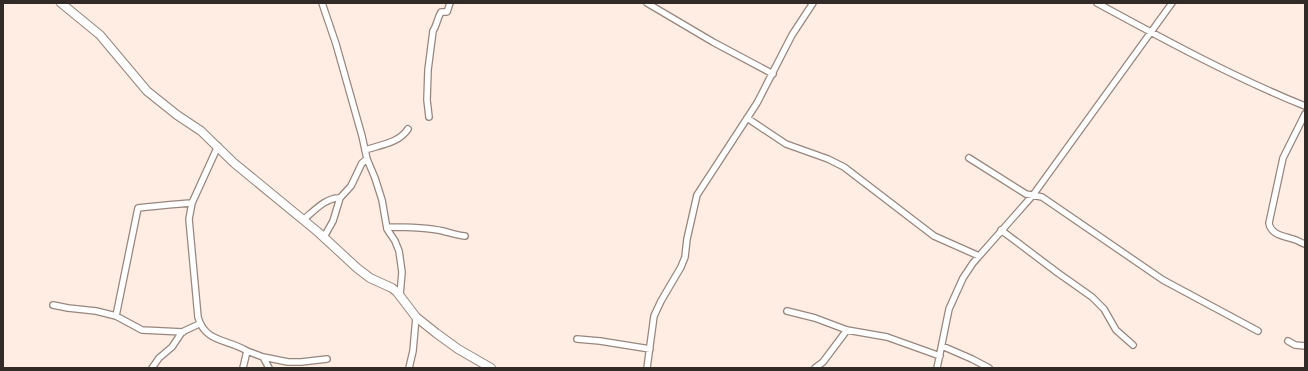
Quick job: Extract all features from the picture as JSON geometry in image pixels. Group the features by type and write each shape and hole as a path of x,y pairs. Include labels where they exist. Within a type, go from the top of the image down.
{"street":[{"path":"61,3 100,36 147,91 177,115 201,131 218,146 234,164 324,237 357,268 370,278 392,288 400,295 416,317 453,345 491,368"},
{"path":"322,3 336,44 367,159 382,200 387,227 397,246 401,260 402,272 400,295"},
{"path":"429,116 427,100 428,70 433,31 441,12 447,12 450,3"},
{"path":"647,3 713,42 773,74"},
{"path":"647,368 654,316 685,257 687,239 697,195 747,118 773,74 792,35 813,3"},
{"path":"1097,3 1150,32 1264,89 1305,106"},
{"path":"937,368 949,309 953,297 963,278 978,256 1033,195 1172,3"},
{"path":"1305,114 1283,158 1269,223 1271,230 1275,233 1305,244"},
{"path":"747,118 786,144 828,159 844,167 934,236 978,256"},
{"path":"365,150 399,139 404,136 408,129"},
{"path":"218,146 192,203 189,219 199,324 209,336 263,357 288,362 327,359"},
{"path":"969,158 1026,194 1042,197 1163,280 1258,331"},
{"path":"324,237 333,221 340,198 351,186 362,163 367,159"},
{"path":"303,220 324,203 340,198"},
{"path":"116,316 138,208 192,203"},
{"path":"387,227 407,226 444,231 465,236"},
{"path":"1001,230 1092,297 1104,309 1116,330 1132,345"},
{"path":"53,305 96,311 116,316 142,330 183,332"},
{"path":"787,311 815,318 846,330 878,335 940,356"},
{"path":"409,368 413,351 416,317"},
{"path":"152,368 159,358 172,347 183,332 199,324"},
{"path":"815,368 823,362 846,330"},
{"path":"577,340 600,341 650,349"},
{"path":"1288,341 1295,345 1305,346"},
{"path":"942,346 989,368"},
{"path":"243,368 247,351"},
{"path":"263,357 268,368"}]}
